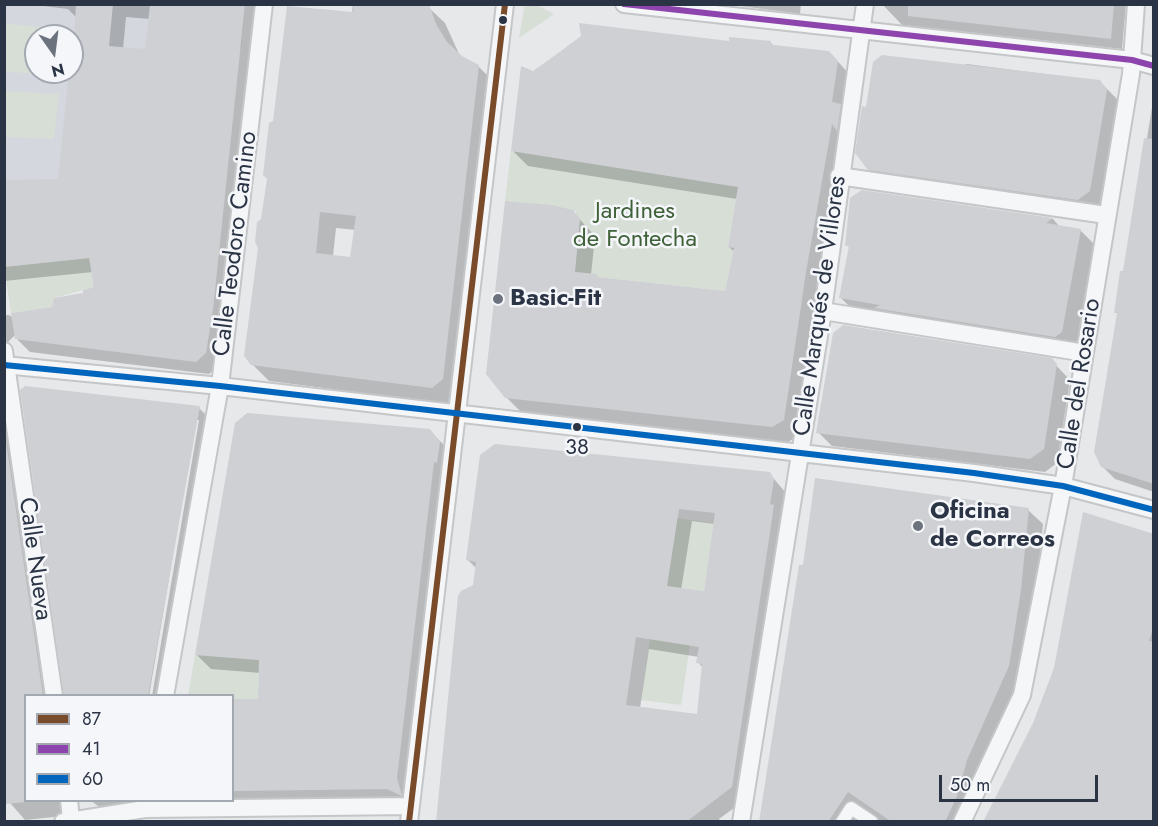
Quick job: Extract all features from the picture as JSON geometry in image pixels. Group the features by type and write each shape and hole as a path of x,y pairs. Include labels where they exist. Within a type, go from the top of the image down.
{"street":[{"name":"Calle Teodoro Camino","path":"165,694 220,386 264,4"},
{"path":"69,802 67,820 145,810 410,814 459,414 505,4"},
{"path":"624,4 861,32 1132,60 1154,66"},
{"name":"Calle Marqués de Villores","path":"741,822 822,312 864,4"},
{"name":"Calle del Rosario","path":"962,822 1022,694 1063,486 1132,60 1136,4"},
{"path":"839,176 1106,215"},
{"path":"822,312 1084,353"},
{"path":"5,360 800,452 1063,486 1154,510"},
{"name":"Calle Nueva","path":"5,360 54,694"},
{"path":"843,822 851,808 872,822"}],"shaded area":[{"path":"5,5 245,5 241,48 207,44 95,299 89,258 88,208 5,208"}],"green space":[{"path":"525,4 537,5 554,14 519,38"},
{"path":"5,23 24,25 24,73 5,71"},
{"path":"4,91 59,94 54,139 5,137"},
{"name":"Jardines de Fontecha","path":"511,151 738,187 728,247 734,248 725,291 597,277 596,274 575,272 576,211 505,201"},
{"path":"89,258 94,287 54,298 52,307 11,313 4,267"},
{"path":"677,518 714,523 704,591 667,586"},
{"path":"650,639 690,645 681,705 641,700"},
{"path":"195,655 259,660 258,699 234,699 234,694 188,694"}],"building":[{"path":"76,4 113,4 109,46 145,49 150,4 245,4 213,309 206,353 196,362 15,339 11,313 52,307 54,298 83,293 83,290 94,287 89,258 4,267 4,180 58,179 68,84 84,84 84,24 75,24"},
{"path":"354,4 429,4 436,24 447,42 462,56 479,65 443,379 432,388 251,365 244,356 258,248 255,242 257,222 261,219 267,179 263,175 269,123 273,121 287,6 353,12","holes":["320,212 356,216 350,257 316,253"]},
{"path":"908,4 1114,4 1111,39 908,16"},
{"path":"579,23 729,41 729,37 771,41 774,45 829,51 838,61 832,102 841,104 837,131 832,124 806,272 784,420 772,427 505,398 486,374 505,201 551,205 573,210 580,219 575,272 597,274 597,277 725,291 734,248 728,247 738,187 511,151 521,66 533,71 557,54 581,36"},
{"path":"882,55 1100,80 1107,90 1090,191 1078,200 868,170 855,153 862,106 866,107 873,62"},
{"path":"1144,138 1154,139 1154,484 1101,467 1094,452 1117,313 1114,313 1120,271 1123,271"},
{"path":"862,190 1053,218 1046,223 1081,229 1062,332 1055,337 874,308 880,305 839,298 849,246 845,246 850,198"},
{"path":"843,325 1052,358 1057,364 1044,449 1030,459 816,433 833,333"},
{"path":"25,386 200,406 148,694 64,694 20,390"},
{"path":"247,413 430,429 440,442 437,463 434,462 397,778 402,796 387,789 234,791 234,699 258,699 259,660 195,655 235,423"},
{"path":"4,428 43,694 24,694 24,802 26,802 4,804"},
{"path":"495,444 770,472 774,479 770,504 774,505 732,787 686,822 436,822 458,596 461,591 473,585 476,562 466,560 480,455","holes":["679,509 715,513 704,591 667,586","636,637 699,647 696,663 702,664 697,714 626,705"]},
{"path":"815,478 1029,508 1021,590 1009,666 967,760 957,796 945,822 892,822 848,792 828,822 759,822 799,565 803,565"},
{"path":"1083,512 1154,534 1154,625 1149,641 1154,642 1154,822 983,822 1033,723 1054,668"}],"transit line":[{"name":"87","path":"409,822 505,4"},
{"name":"41","path":"624,4 1132,60 1154,66"},
{"name":"60","path":"4,365 220,386 974,473 1063,486 1154,510"}],"place":[{"name":"Basic-Fit","path":"498,299"},
{"name":"38","path":"577,427"},
{"name":"Oficina de Correos","path":"918,526"}]}
